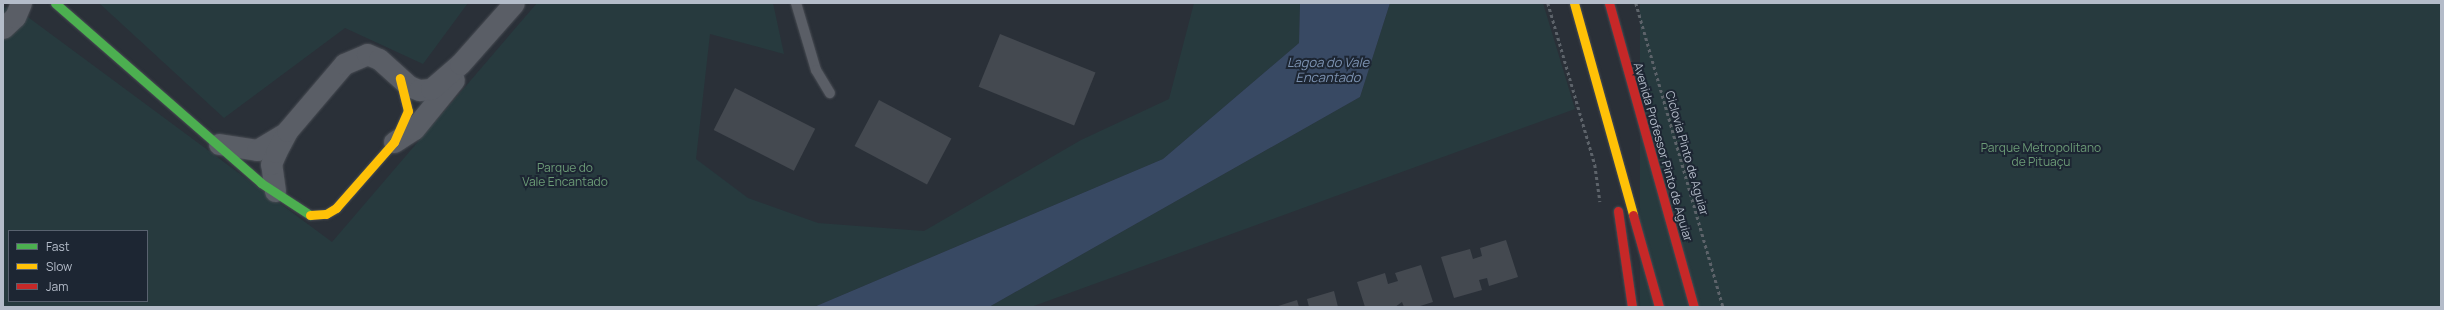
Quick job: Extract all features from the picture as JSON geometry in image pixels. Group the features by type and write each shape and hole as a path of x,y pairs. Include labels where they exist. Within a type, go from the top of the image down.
{"main road":[{"path":"55,3 219,144 250,174 306,215 326,214 344,199 394,142 408,111 400,78"},
{"path":"1574,3 1607,132 1658,307"},
{"name":"Avenida Professor Pinto de Aguiar","path":"1609,3 1694,307"},
{"path":"1607,132 1632,307"}],"street":[{"path":"3,28 15,17 21,3"},
{"path":"275,191 271,164 287,131 334,75 356,56 367,54 379,59 400,78 425,91 460,64 514,3"},
{"path":"394,142 414,129 451,86 460,64"},
{"path":"219,144 257,150 287,131"}],"lane":[{"path":"796,3 816,70 830,93"},
{"path":"1612,15 1617,3"}],"path":[{"path":"1548,3 1595,165 1600,204"},
{"name":"Ciclovia Pinto de Aguiar","path":"1636,3 1723,307"}],"green space":[{"path":"99,3 468,3 423,64 345,28 224,118"},
{"name":"Parque do Vale Encantado","path":"537,3 773,3 784,54 710,34 696,159 748,198 818,223 924,231 1081,140 1169,99 1194,3 1300,3 1299,43 1163,159 814,307 3,307 3,8 13,6 332,242"},
{"path":"1390,3 1543,3 1575,109 1031,307 989,307 1360,97"},
{"name":"Parque Metropolitano de Pituaçu","path":"1640,3 2441,3 2441,307 1640,307"}],"water":[{"name":"Lagoa do Vale Encantado","path":"1300,3 1390,3 1360,97 989,307 814,307 1163,159 1299,43"}],"building":[{"path":"1000,34 1095,73 1074,125 979,87"},
{"path":"735,88 815,129 794,171 714,130"},
{"path":"879,100 951,138 927,184 855,146"},
{"path":"1506,240 1518,277 1489,286 1487,278 1479,280 1482,290 1454,298 1441,257 1470,249 1473,259 1482,256 1480,248"},
{"path":"1421,265 1433,302 1417,307 1404,307 1402,302 1395,307 1365,307 1357,282 1385,273 1388,284 1398,281 1395,273"},
{"path":"1334,291 1338,307 1309,307 1307,299"},
{"path":"1297,300 1299,307 1275,307"}],"traffic: fast":[{"path":"55,3 261,183 310,215"}],"traffic: slow":[{"path":"1574,3 1633,215"},
{"path":"310,215 326,214 336,208 394,142 408,111 400,78"}],"traffic: jam":[{"path":"1609,3 1694,307"},
{"path":"1618,211 1632,307"},
{"path":"1633,215 1659,307"}]}
